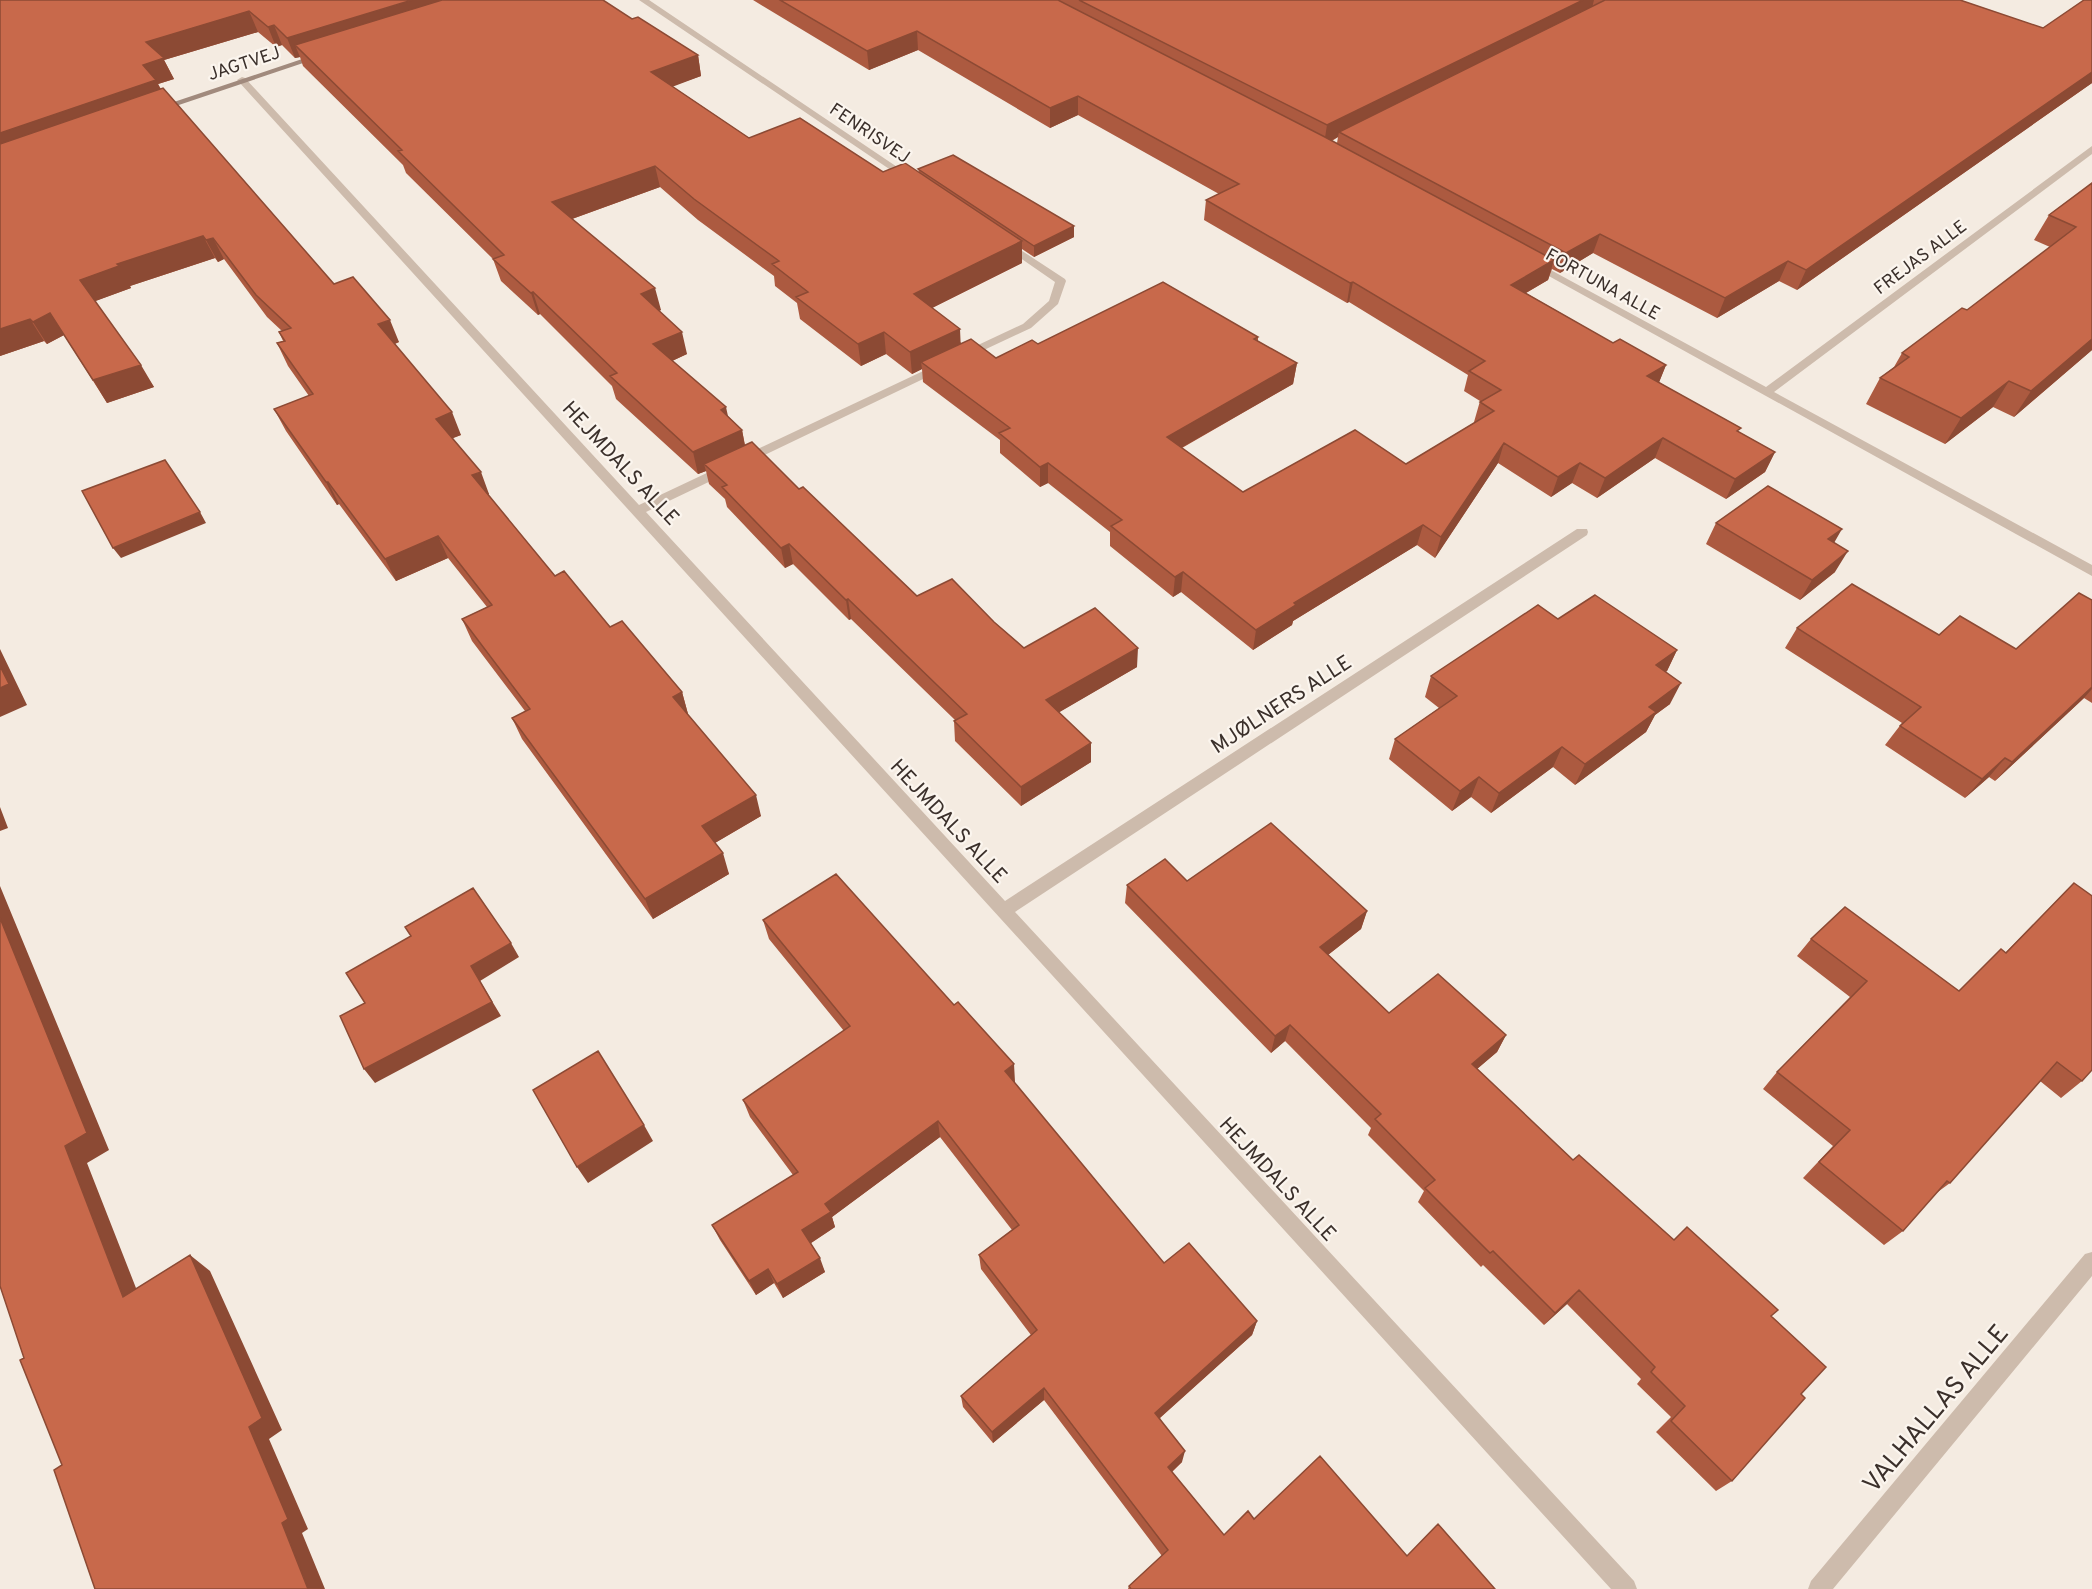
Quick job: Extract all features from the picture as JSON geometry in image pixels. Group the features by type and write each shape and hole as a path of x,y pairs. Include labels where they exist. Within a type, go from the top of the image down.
{"street":[{"name":"FENRISVEJ","path":"643,0 921,186"},
{"name":"JAGTVEJ","path":"146,113 332,52"},
{"name":"HEJMDALS ALLE","path":"242,81 1626,1589"},
{"name":"FREJAS ALLE","path":"1767,392 2092,149"},
{"path":"637,511 1027,326 1054,302 1061,282 1000,240"},
{"name":"FORTUNA ALLE","path":"1520,257 2092,571"},
{"name":"MJØLNERS ALLE","path":"1003,911 1582,532"},
{"name":"VALHALLAS ALLE","path":"1819,1589 2092,1261"}],"building":[{"path":"0,0 412,0 287,38 274,25 268,27 249,11 146,42 164,58 143,65 156,80 0,133"},
{"path":"442,0 603,0 632,19 638,17 698,55 651,72 749,138 800,118 883,172 905,163 1022,241 914,294 960,329 910,352 884,332 858,344 796,297 808,292 772,264 779,261 694,199 655,166 552,202 655,288 641,294 682,332 653,344 726,407 721,410 742,430 693,452 610,376 617,373 533,292 531,293 493,259 504,255 295,45"},
{"path":"780,0 1058,0 1323,136 1554,260 1511,285 1613,343 1620,339 1666,365 1647,376 1741,428 1737,431 1775,452 1735,479 1663,438 1605,478 1580,463 1558,477 1504,443 1441,537 1423,525 1294,603 1296,605 1256,630 1183,572 1175,577 1111,526 1122,520 1048,463 1040,467 999,433 1010,428 921,362 971,339 996,358 1032,340 1038,344 1163,282 1258,337 1254,339 1297,363 1167,437 1243,492 1355,430 1406,464 1494,411 1480,402 1501,390 1469,371 1485,361 1353,282 1350,283 1206,200 1239,184 1078,96 1050,108 917,31 867,51"},
{"path":"1079,0 1583,0 1327,125"},
{"path":"1605,0 1960,0 2043,28 2084,0 2092,0 2092,72 1806,270 1788,261 1725,298 1600,234 1566,253 1339,132"},
{"path":"163,88 334,284 353,277 390,320 378,324 452,412 436,419 481,472 472,475 555,576 564,571 610,627 622,621 682,692 673,697 756,795 702,826 723,853 645,899 512,718 530,709 462,619 492,605 438,536 385,559 274,409 313,394 277,343 285,341 279,332 291,328 256,295 213,238 206,240 203,236 117,264 119,266 80,280 141,365 93,380 50,313 33,322 30,319 0,329 0,144"},
{"path":"953,155 1074,226 1034,246 918,169"},
{"path":"2092,183 2092,339 2031,391 2009,381 1961,418 1880,378 1909,357 1902,353 1962,308 1967,310 2076,227 2049,215"},
{"path":"752,442 799,489 803,487 917,596 952,579 994,622 1024,648 1095,608 1138,648 1046,700 1091,743 1021,787 954,721 967,714 789,544 781,548 722,487 727,485 704,464"},
{"path":"165,460 200,512 113,548 82,491"},
{"path":"1768,486 1842,529 1828,539 1848,551 1812,580 1716,523"},
{"path":"1852,584 1939,635 1960,616 2016,649 2079,593 2092,600 2092,687 2012,762 2005,758 1982,779 1900,726 1921,707 1797,628"},
{"path":"1595,595 1677,650 1656,665 1681,683 1649,707 1656,712 1585,764 1562,747 1499,793 1479,777 1460,791 1395,739 1457,696 1431,676 1538,605 1558,619"},
{"path":"0,666 9,684 0,688"},
{"path":"1271,823 1367,911 1320,947 1389,1013 1438,974 1506,1035 1472,1064 1573,1160 1579,1155 1674,1240 1687,1227 1778,1310 1771,1316 1826,1367 1801,1394 1805,1398 1732,1481 1671,1421 1685,1406 1651,1372 1655,1367 1579,1290 1555,1313 1493,1251 1490,1253 1425,1188 1435,1180 1375,1119 1381,1114 1290,1025 1275,1036 1127,885 1165,859 1187,881"},
{"path":"836,874 954,1005 958,1002 1014,1064 1005,1071 1164,1263 1189,1243 1257,1321 1155,1413 1185,1451 1168,1467 1224,1535 1248,1511 1254,1519 1320,1456 1407,1556 1438,1524 1495,1589 1131,1589 1129,1586 1168,1550 1044,1388 992,1432 961,1396 1037,1330 979,1255 1019,1225 938,1121 825,1204 831,1212 802,1230 820,1258 777,1284 768,1269 749,1281 712,1225 798,1172 743,1100 850,1026 763,920"},
{"path":"2074,883 2092,896 2092,1070 2082,1081 2057,1062 1950,1183 1947,1181 1903,1231 1819,1162 1850,1130 1777,1072 1867,981 1811,939 1845,907 1959,991 2001,949 2006,953"},
{"path":"473,888 511,943 471,966 492,1002 364,1069 340,1016 365,1003 346,973 411,936 405,927"},
{"path":"0,918 87,1133 65,1146 123,1297 190,1255 262,1418 249,1427 288,1519 282,1523 308,1589 95,1589 54,1470 62,1465 20,1360 24,1358 0,1286"},
{"path":"598,1051 644,1125 577,1167 533,1090"}]}
